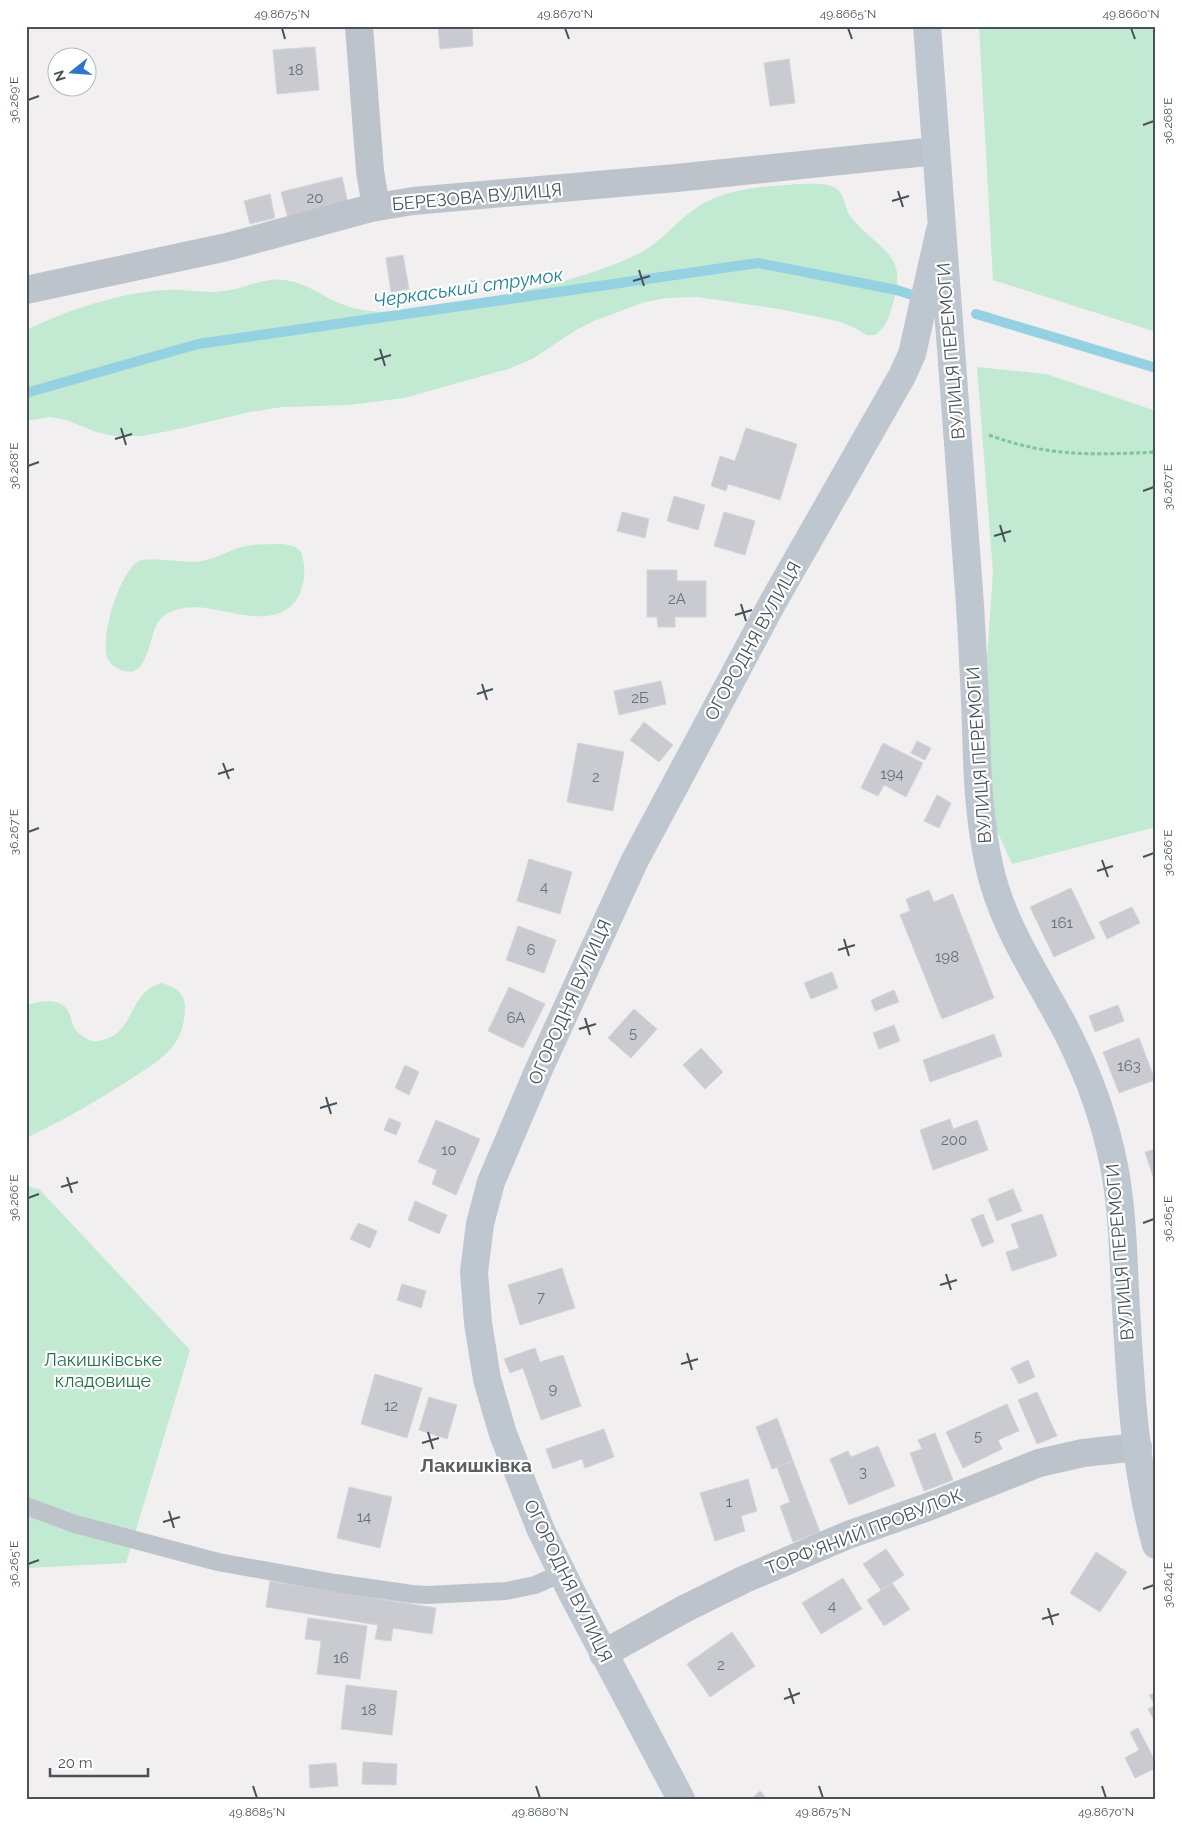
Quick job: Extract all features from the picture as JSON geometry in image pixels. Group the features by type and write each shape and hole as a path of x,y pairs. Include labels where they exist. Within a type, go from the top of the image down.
{"street":[{"path":"359,26 370,171 376,207"},
{"name":"ВУЛИЦЯ ПЕРЕМОГИ","path":"927,26 940,230 958,423 972,633 978,789 984,844 990,870 1012,933 1068,1034 1086,1072 1111,1150 1120,1206 1132,1388 1138,1447 1148,1515 1156,1545"},
{"name":"БЕРЕЗОВА ВУЛИЦЯ","path":"26,290 227,247 376,207 413,200 676,178 936,151"},
{"name":"ОГОРОДНЯ ВУЛИЦЯ","path":"682,1799 603,1654 540,1528 500,1426 486,1379 478,1323 474,1272 480,1224 491,1182 539,1069 634,862 774,602 902,376 912,354 940,230"},
{"name":"ТОРФ'ЯНИЙ ПРОВУЛОК","path":"603,1654 686,1608 745,1579 841,1538 928,1508 1039,1463 1083,1453 1138,1447"}],"lane":[{"path":"26,1506 75,1524 218,1562 325,1582 412,1594 506,1591 535,1585 562,1573"}],"path":[{"path":"958,423 1029,448 1053,452 1100,454 1156,452"}],"green space":[{"path":"979,26 1156,26 1156,332 993,280"},
{"path":"797,184 827,185 839,191 851,217 894,262 897,273 897,286 893,303 885,325 875,335 867,335 837,321 785,310 698,297 667,298 645,302 594,321 576,330 532,359 508,369 404,398 349,405 282,407 250,412 142,436 115,436 96,432 67,420 50,417 26,421 26,330 95,303 149,291 217,292 269,280 284,280 308,287 344,305 364,310 396,311 454,304 533,289 585,275 643,252 704,203 742,190"},
{"path":"977,367 1046,374 1156,411 1156,827 1012,864 978,789 993,572"},
{"path":"260,544 290,545 301,552 304,565 302,588 290,607 277,614 264,616 251,616 198,607 173,611 163,617 158,623 146,656 138,669 132,672 125,671 118,669 109,661 106,652 106,639 112,608 125,578 132,567 139,561 150,559 195,562 243,547"},
{"path":"161,983 175,989 182,995 184,1000 185,1016 182,1030 176,1042 161,1058 110,1092 26,1138 26,1005 45,1001 57,1002 67,1009 74,1028 78,1033 89,1040 98,1041 110,1038 119,1031 142,996 150,988"},
{"name":"Лакишківське кладовище","path":"26,1186 39,1189 190,1350 126,1563 26,1568"}],"building":[{"path":"438,26 472,26 473,46 440,49"},
{"path":"315,47 319,90 277,94 273,50"},
{"path":"789,59 795,103 770,106 764,63"},
{"path":"342,177 348,204 288,219 281,192"},
{"path":"270,194 275,218 250,224 244,201"},
{"path":"403,255 409,289 391,292 386,258"},
{"path":"746,428 797,444 780,500 728,484 726,491 711,486 720,456 735,461"},
{"path":"674,496 705,505 698,530 667,521"},
{"path":"622,512 649,519 645,538 617,531"},
{"path":"724,512 755,521 745,555 714,546"},
{"path":"647,570 677,570 677,581 706,581 706,617 675,617 675,627 658,627 657,617 647,617"},
{"path":"661,681 666,704 619,715 614,691"},
{"path":"644,722 673,745 659,762 630,740"},
{"path":"917,741 931,748 925,760 911,753"},
{"path":"578,743 624,752 613,811 567,802"},
{"path":"883,743 923,763 906,797 884,785 878,796 861,788"},
{"path":"937,795 951,803 939,828 924,821"},
{"path":"529,859 572,872 560,914 517,901"},
{"path":"1071,888 1095,938 1054,957 1030,907"},
{"path":"929,890 934,902 953,894 994,998 942,1019 900,915 910,911 906,899"},
{"path":"1132,907 1140,923 1107,939 1099,922"},
{"path":"518,926 556,940 544,973 506,960"},
{"path":"832,972 838,988 811,999 804,983"},
{"path":"509,987 545,1004 523,1048 488,1031"},
{"path":"894,990 899,1002 875,1011 871,1000"},
{"path":"1118,1005 1124,1021 1095,1032 1089,1016"},
{"path":"634,1009 657,1029 631,1058 608,1038"},
{"path":"894,1025 900,1041 879,1049 873,1033"},
{"path":"994,1034 1002,1056 930,1082 923,1060"},
{"path":"1139,1038 1155,1080 1119,1093 1103,1052"},
{"path":"701,1048 723,1072 705,1089 683,1065"},
{"path":"405,1065 419,1072 409,1095 395,1088"},
{"path":"389,1118 401,1123 396,1135 384,1130"},
{"path":"950,1119 953,1129 977,1120 988,1150 933,1170 920,1130"},
{"path":"436,1120 480,1139 456,1195 432,1184 437,1170 418,1162"},
{"path":"1156,1149 1156,1186 1145,1152"},
{"path":"1013,1189 1022,1211 997,1221 988,1199"},
{"path":"415,1201 447,1215 439,1234 408,1220"},
{"path":"983,1214 994,1242 982,1247 971,1219"},
{"path":"1042,1214 1057,1256 1012,1271 1006,1252 1019,1248 1011,1224"},
{"path":"358,1223 377,1231 370,1248 350,1239"},
{"path":"562,1268 575,1308 520,1325 508,1285"},
{"path":"402,1284 426,1291 421,1308 397,1300"},
{"path":"535,1348 540,1362 563,1355 581,1406 541,1420 523,1368 510,1373 504,1359"},
{"path":"1028,1360 1035,1377 1019,1384 1011,1368"},
{"path":"375,1374 422,1388 407,1438 361,1424"},
{"path":"1037,1392 1057,1436 1037,1444 1018,1400"},
{"path":"429,1397 457,1405 447,1439 419,1430"},
{"path":"1007,1404 1019,1431 998,1440 1002,1449 963,1468 946,1432"},
{"path":"777,1418 793,1461 772,1469 756,1427"},
{"path":"604,1429 614,1457 585,1468 582,1459 553,1469 546,1449"},
{"path":"935,1433 953,1480 924,1491 910,1453 922,1449 918,1440"},
{"path":"878,1446 895,1486 849,1505 830,1459 848,1451 851,1457"},
{"path":"793,1461 820,1532 793,1542 780,1506 790,1502 777,1467"},
{"path":"748,1479 757,1511 741,1516 745,1531 715,1541 700,1493"},
{"path":"349,1487 392,1497 380,1548 337,1538"},
{"path":"886,1549 904,1575 881,1590 863,1564"},
{"path":"1096,1552 1127,1572 1100,1612 1070,1593"},
{"path":"843,1578 862,1609 821,1634 802,1603"},
{"path":"270,1581 436,1608 432,1634 393,1628 391,1641 375,1639 378,1625 266,1607"},
{"path":"892,1583 910,1609 884,1626 867,1600"},
{"path":"308,1618 367,1626 360,1679 317,1674 321,1641 305,1639"},
{"path":"732,1632 755,1666 710,1697 687,1664"},
{"path":"346,1685 397,1691 392,1735 341,1729"},
{"path":"1156,1692 1156,1724 1148,1709 1155,1705 1149,1695"},
{"path":"1138,1728 1156,1763 1156,1768 1135,1778 1125,1758 1139,1750 1130,1732"},
{"path":"363,1762 397,1764 396,1785 362,1784"},
{"path":"336,1763 338,1786 310,1788 309,1765"},
{"path":"760,1791 767,1799 751,1799"}],"waterway":[{"name":"Черкаський струмок","path":"26,393 198,344 758,263 897,290 918,297"},
{"name":"Черкаський струмок","path":"976,314 1156,368"}],"district":[{"name":"Лакишківка","path":"476,1465"}]}
